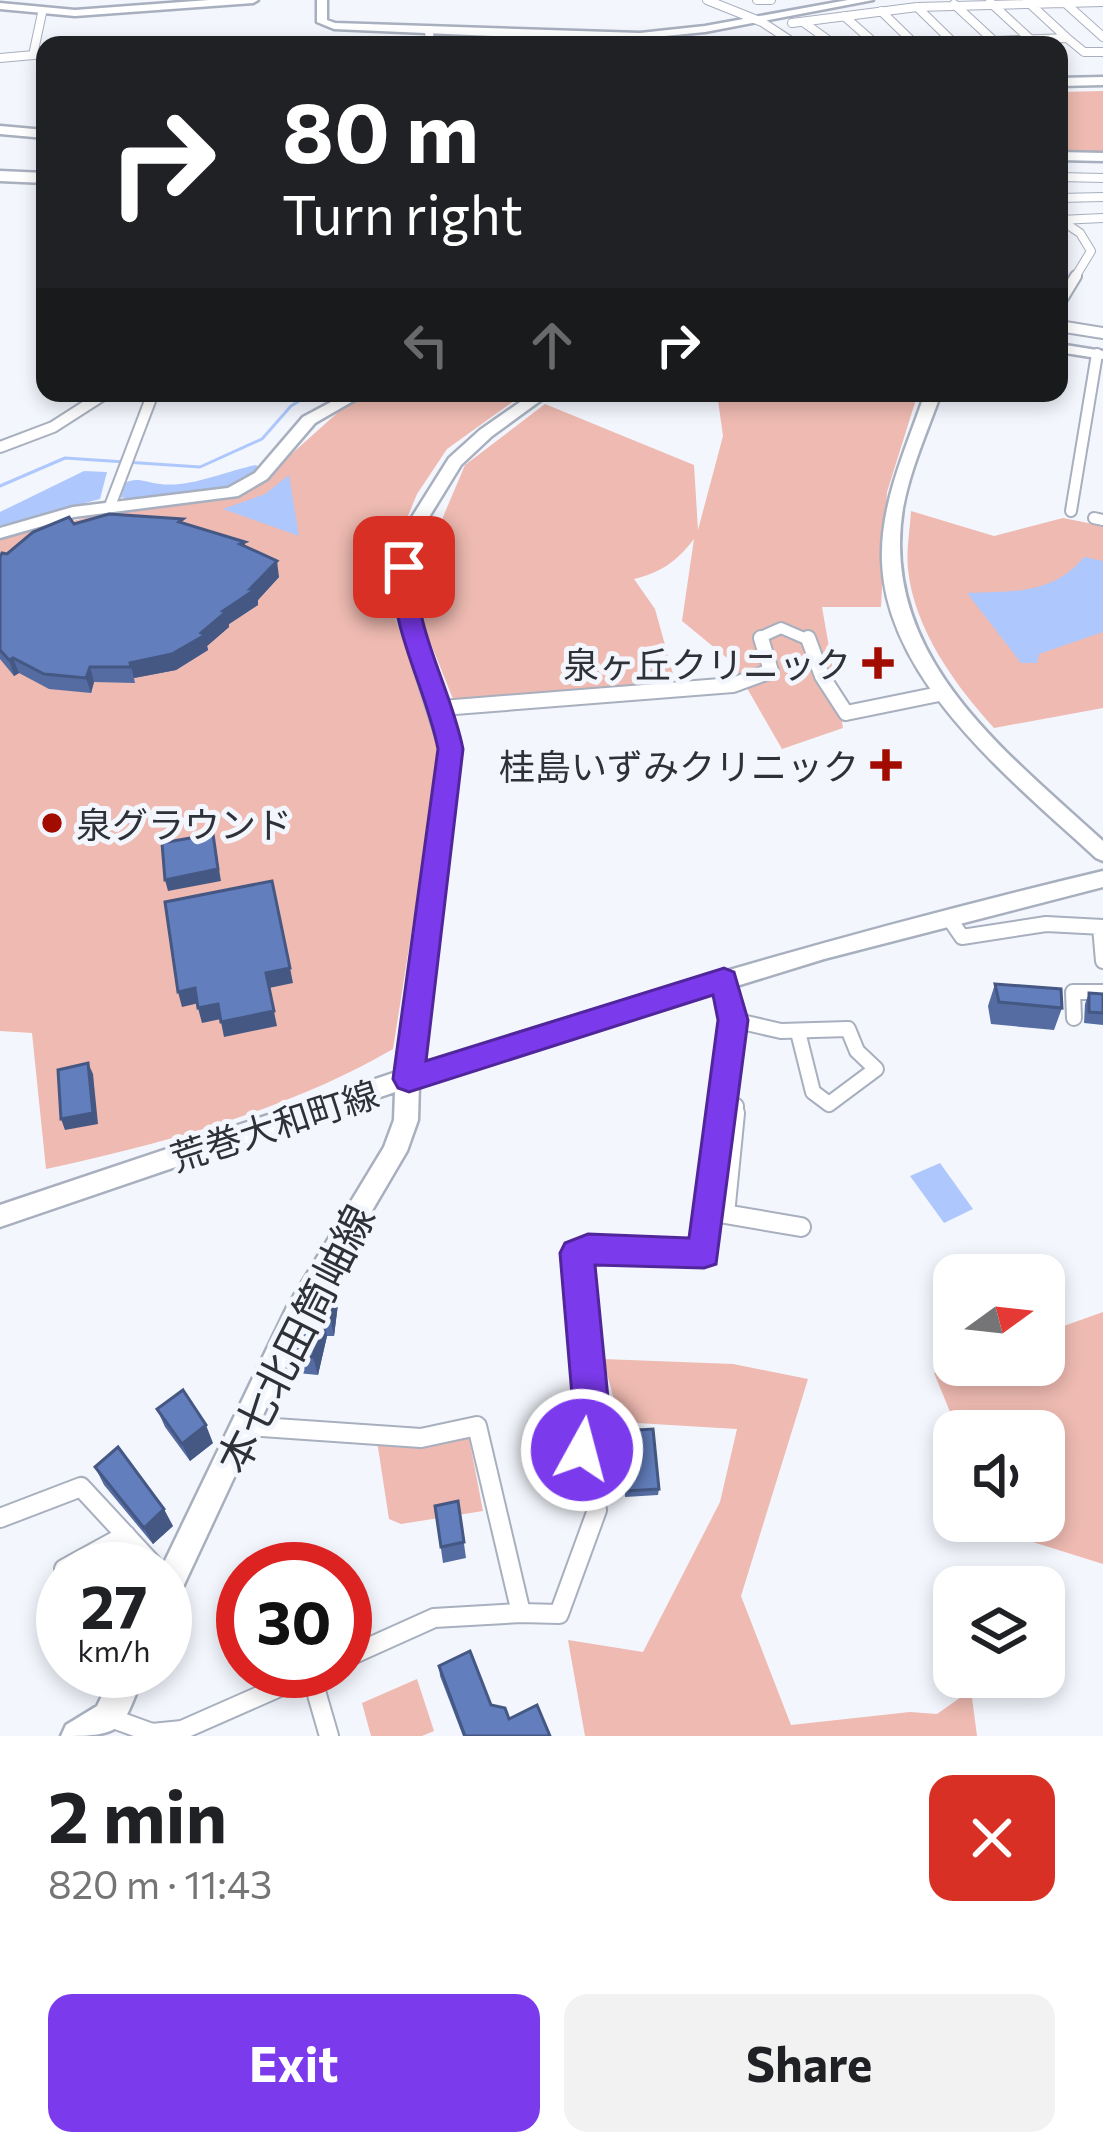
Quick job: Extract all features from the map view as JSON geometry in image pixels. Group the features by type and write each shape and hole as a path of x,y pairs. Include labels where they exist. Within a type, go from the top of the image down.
{"highway":[{"path":"1068,84 1103,84"},
{"path":"4,174 36,180"}],"street":[{"path":"0,6 42,13 253,0"},
{"path":"322,0 322,22 328,26 518,36"},
{"path":"707,0 757,18"},
{"path":"717,0 786,36"},
{"path":"757,0 771,0"},
{"path":"664,36 719,30 757,18 805,15 868,0"},
{"path":"1027,1 1065,36"},
{"path":"990,2 1027,36"},
{"path":"1064,2 1103,37"},
{"path":"792,23 805,15 820,19 932,3 1103,2"},
{"path":"955,4 989,36"},
{"path":"917,7 947,36"},
{"path":"881,10 907,36"},
{"path":"37,36 42,13"},
{"path":"805,15 826,36"},
{"path":"844,16 867,36"},
{"path":"429,30 429,36"},
{"path":"1068,39 1084,52 1103,52"},
{"path":"33,55 36,41"},
{"path":"0,58 36,55"},
{"path":"0,130 36,133"},
{"path":"1068,156 1103,157"},
{"path":"1068,177 1103,178"},
{"path":"1068,198 1103,197"},
{"path":"1068,220 1103,218"},
{"path":"1068,227 1086,240 1103,240"},
{"path":"1068,291 1090,258 1086,240"},
{"path":"1068,327 1103,333"},
{"path":"1068,350 1100,355 1070,511"},
{"path":"0,447 53,428 92,402"},
{"path":"110,506 149,402"},
{"path":"0,533 110,506 205,498 243,488 261,476 309,420 342,402"},
{"name":"本七北田筒岫線","path":"185,1542 248,1426 296,1316 395,1151 406,1120 450,749 442,708 403,601 404,567 424,516 456,459 524,402"},
{"path":"930,402 896,505 892,532 896,601 924,665 966,722 1103,853"},
{"path":"1086,419 1103,422"},
{"path":"442,708 733,685 771,671 761,637 781,628 810,639 823,676 846,713 944,693"},
{"name":"荒巻大和町線","path":"0,1216 724,980 1103,879"},
{"path":"949,918 962,937 1046,924 1101,927 1103,961"},
{"path":"372,1646 434,1618 560,1615 597,1510 582,1450 592,1419 577,1253 704,1253 733,1020 724,980"},
{"path":"1074,1018 1073,992 1103,992"},
{"path":"733,1020 798,1032 848,1029 857,1051 877,1069 829,1104 813,1092 798,1032"},
{"path":"723,1104 736,1106 725,1214 801,1227"},
{"path":"248,1426 421,1438 477,1426 521,1613"},
{"path":"0,1518 81,1487 132,1542"},
{"path":"113,1542 126,1535"},
{"path":"77,1736 108,1717 117,1698"},
{"path":"108,1717 152,1733 182,1730 255,1698"},
{"path":"320,1698 329,1736"}],"shaded area":[{"path":"1103,91 1103,155 1068,153 1068,92"},
{"path":"350,402 512,402 447,449 417,494 394,550 391,607 441,745 393,1049 311,1090 225,1122 46,1169 32,1033 0,1031 0,539 121,509 219,501 249,492"},
{"path":"718,402 915,402 887,492 881,607 822,607 843,728 782,749 732,662 682,621 694,539 668,565 634,579 655,609 675,681 455,704 419,614 424,562 465,465 545,404 694,465 698,530 723,436"},
{"path":"911,511 994,536 1063,518 1103,526 1103,708 994,728 951,675 918,613 908,569"},
{"path":"1103,1312 1103,1564 1033,1542 1065,1542 1065,1410 949,1410 939,1386 1065,1386 1065,1326"},
{"path":"603,1359 733,1364 808,1379 741,1596 791,1725 910,1712 937,1714 960,1698 972,1698 977,1736 585,1736 568,1640 643,1652 720,1502 737,1429 620,1422"},
{"path":"469,1438 483,1511 401,1524 389,1519 377,1441"},
{"path":"417,1679 434,1731 422,1736 371,1736 362,1703"}],"water":[{"path":"259,468 245,478 211,492 154,500 119,497 122,484 132,480 183,484"},
{"path":"84,471 107,472 100,499 0,526 0,512"},
{"path":"289,475 299,536 223,509 265,494"},
{"path":"1084,557 1103,561 1103,632 1039,654 1037,663 1021,663 967,593 1045,585"},
{"path":"940,1163 973,1209 944,1223 910,1176"}],"building":[{"path":"109,514 183,519 179,522 245,542 240,544 277,561 250,589 256,589 223,611 201,633 205,635 172,654 130,663 131,667 90,667 86,678 44,674 9,660 0,650 2,553 7,554 33,532 69,517 74,524"},
{"path":"213,834 218,869 165,880 162,843"},
{"path":"272,881 290,968 266,973 274,1011 221,1022 218,1004 198,1008 195,988 178,992 165,902"},
{"path":"995,984 1061,989 1062,1008 999,1002"},
{"path":"1089,993 1103,994 1103,1013 1089,1012"},
{"path":"88,1063 93,1113 61,1119 58,1070"},
{"path":"318,1284 334,1284 330,1317 322,1316 313,1357 292,1354 300,1318 308,1319"},
{"path":"183,1390 206,1425 182,1444 157,1409"},
{"path":"653,1429 659,1489 625,1491 621,1431"},
{"path":"118,1447 164,1509 144,1528 95,1467"},
{"path":"458,1501 464,1542 441,1547 435,1506"},
{"path":"470,1651 491,1705 505,1708 509,1719 537,1705 550,1736 465,1736 439,1666"}],"waterway":[{"path":"0,486 65,458 200,467 262,439 297,402"}],"place":[{"name":"泉ヶ丘クリニック","path":"878,663"},
{"name":"桂島いずみクリニック","path":"886,765"},
{"name":"泉グラウンド","path":"52,823"}],"route":[{"path":"404,567 403,601 442,708 450,749 409,1079 724,980 733,1020 704,1253 577,1253 592,1419 582,1450"}]}
